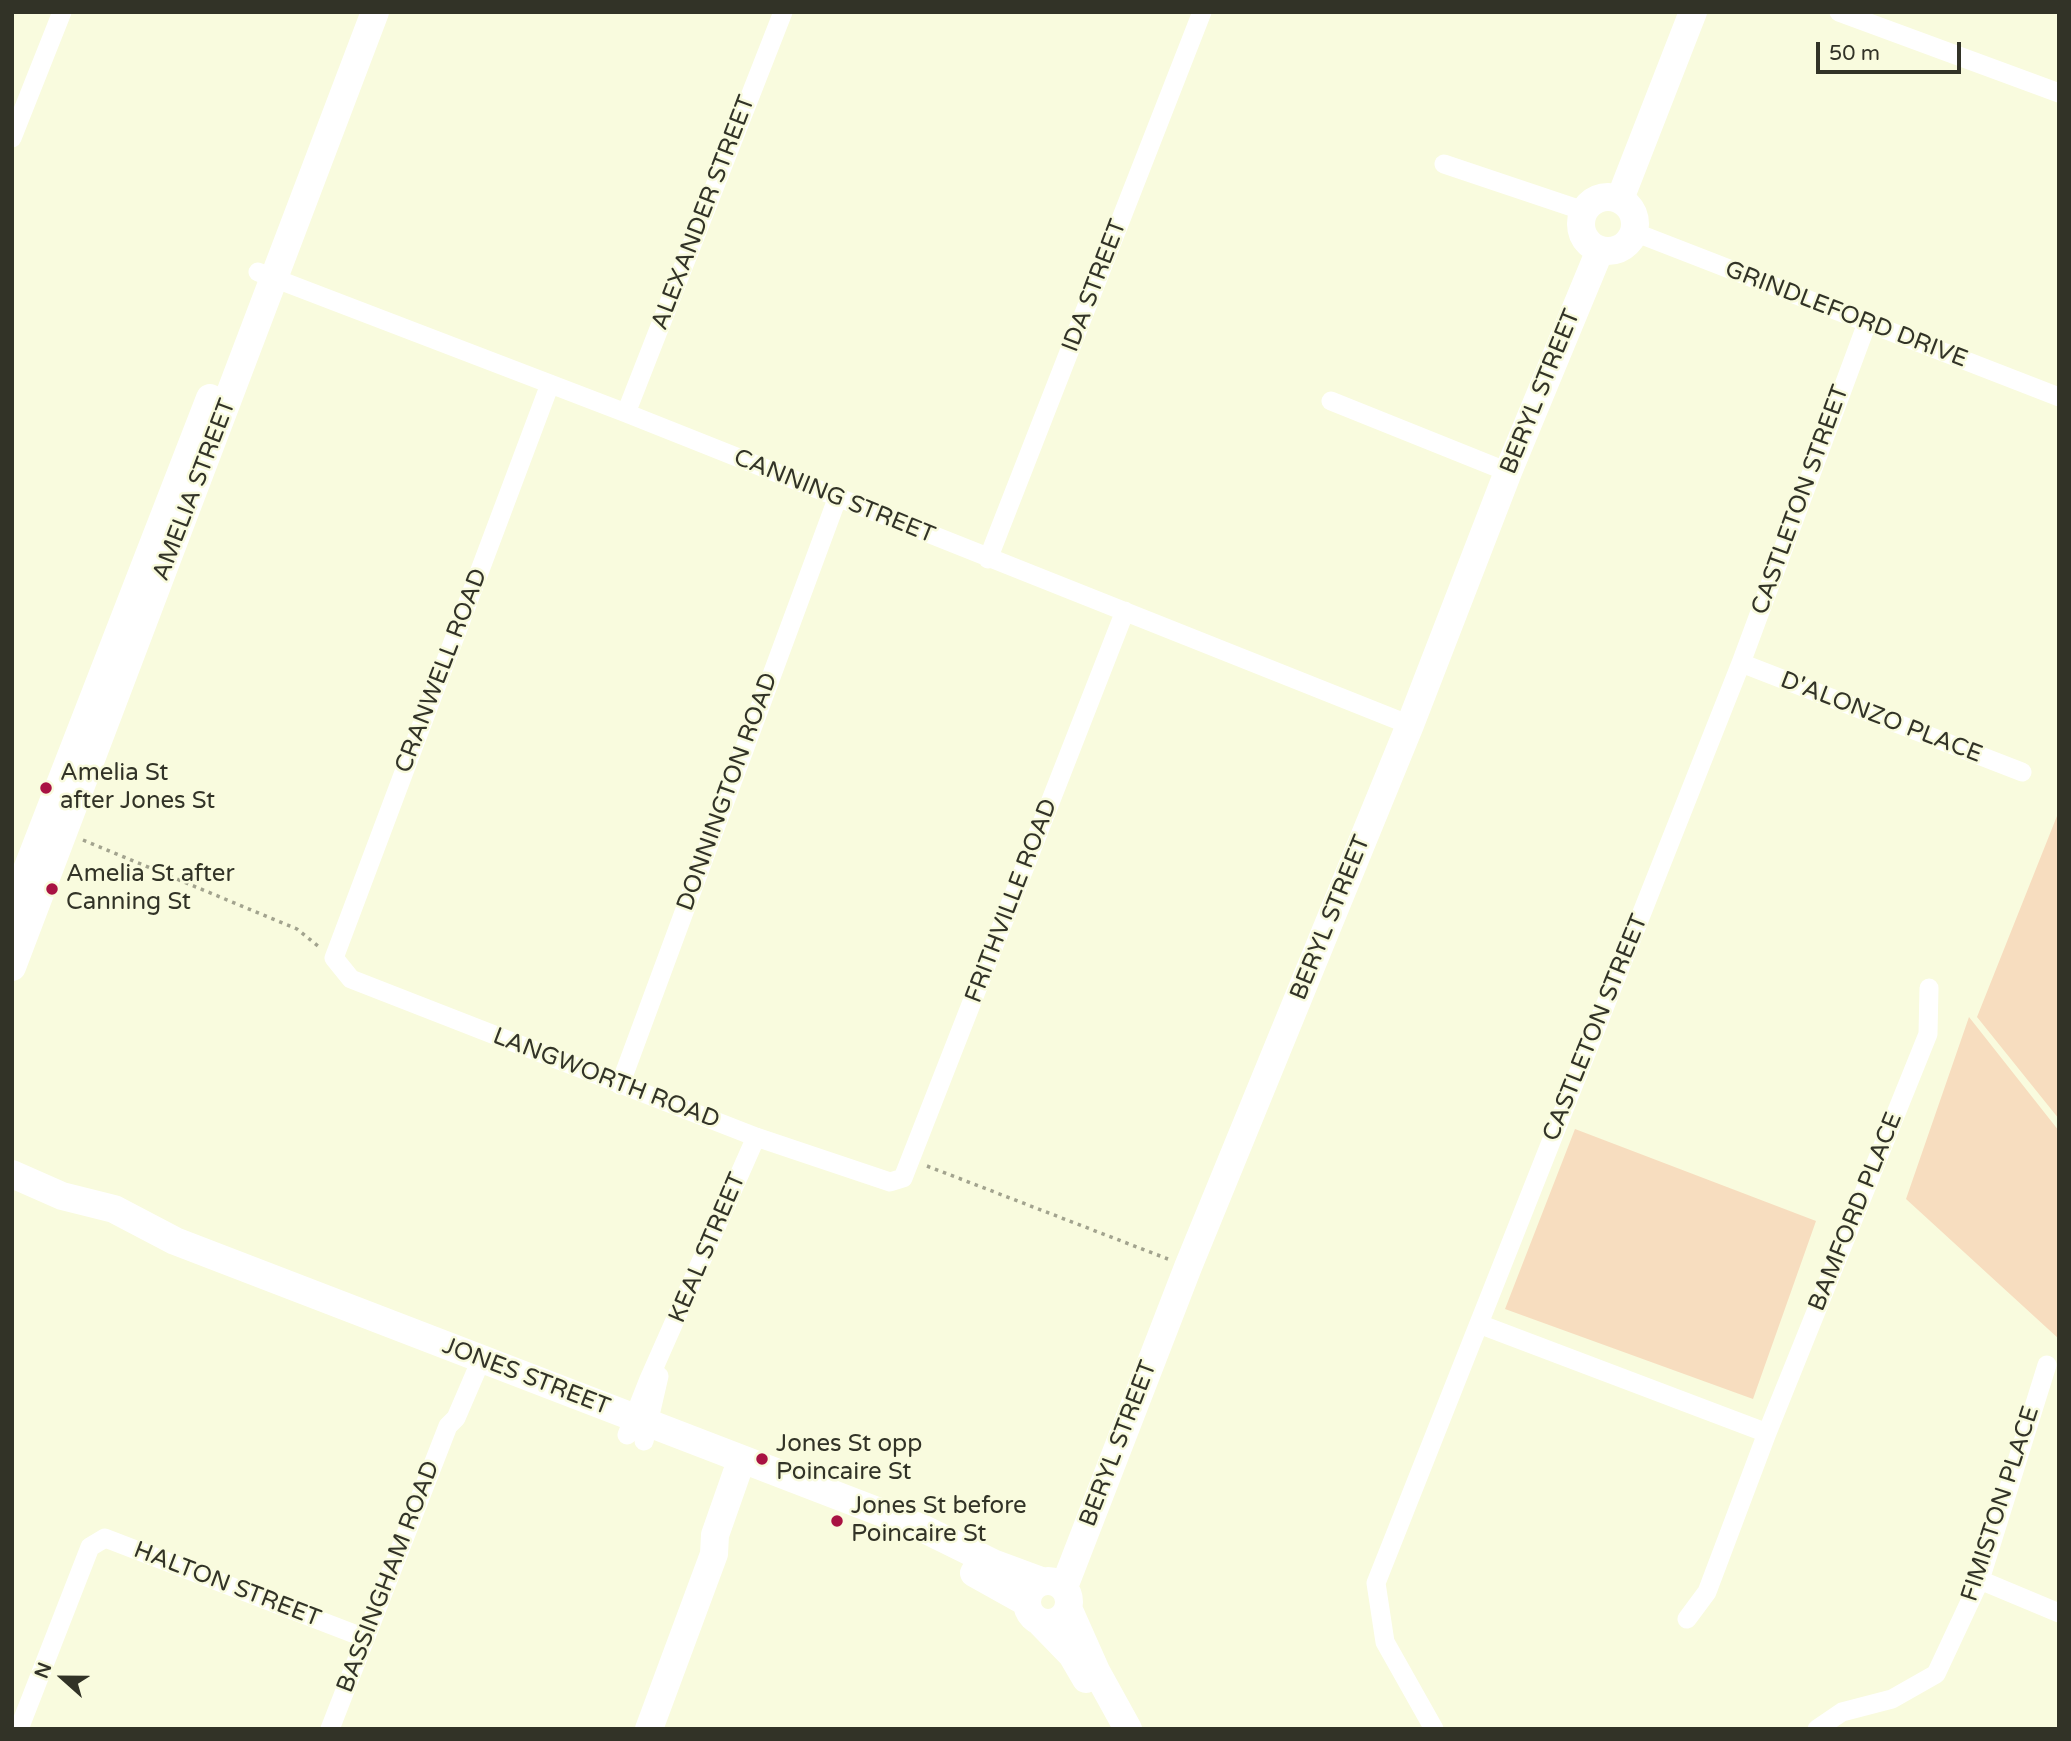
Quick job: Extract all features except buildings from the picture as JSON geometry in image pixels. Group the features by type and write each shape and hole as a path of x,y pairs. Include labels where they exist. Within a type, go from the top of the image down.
{"street":[{"path":"12,138 62,12"},
{"name":"AMELIA STREET","path":"12,967 266,275 358,12"},
{"name":"AMELIA STREET","path":"12,908 266,275 375,12"},
{"name":"ALEXANDER STREET","path":"626,413 783,12"},
{"name":"IDA STREET","path":"988,559 1202,12"},
{"path":"1620,199 1693,12"},
{"path":"1839,12 2059,93"},
{"path":"1444,164 1584,211"},
{"path":"1600,197 1620,199 1633,213 1634,232 1621,248 1600,250 1591,246 1583,234 1584,211 1600,197"},
{"name":"GRINDLEFORD DRIVE","path":"1634,232 2059,397"},
{"name":"BERYL STREET","path":"1048,1600 1410,725 1508,472 1600,250"},
{"name":"CANNING STREET","path":"266,275 626,413 1410,725"},
{"name":"CASTLETON STREET","path":"1434,1729 1385,1642 1376,1583 1741,663 1867,323"},
{"name":"CRANWELL ROAD","path":"334,958 550,384"},
{"path":"1331,401 1508,472"},
{"name":"DONNINGTON ROAD","path":"620,1085 837,499"},
{"name":"FRITHVILLE ROAD","path":"890,1182 903,1178 912,1161 1125,611"},
{"name":"D'ALONZO PLACE","path":"1741,663 2022,772"},
{"name":"LANGWORTH ROAD","path":"334,958 351,979 756,1138 890,1182"},
{"name":"BAMFORD PLACE","path":"1687,1619 1707,1592 1767,1433 1928,1034 1929,988"},
{"name":"KEAL STREET","path":"638,1430 661,1358 756,1138"},
{"name":"JONES STREET","path":"12,1174 62,1196 114,1209 175,1241 471,1365 745,1471 924,1529 995,1564 1048,1600 1110,1729"},
{"name":"JONES STREET","path":"12,1191 38,1206 112,1224 195,1266 471,1365"},
{"path":"1479,1324 1767,1433"},
{"name":"BASSINGHAM ROAD","path":"331,1729 448,1426 456,1418 471,1365"},
{"name":"FIMISTON PLACE","path":"1817,1729 1842,1712 1892,1699 1936,1674 1980,1580 2046,1365"},
{"path":"649,1729 714,1554 726,1538 745,1471"},
{"name":"HALTON STREET","path":"19,1729 90,1547 105,1538 365,1638"},
{"path":"1980,1580 2059,1613"},
{"path":"1048,1600 1097,1671 1128,1729"}],"path":[{"path":"78,838 297,929 334,958"},
{"path":"912,1161 1188,1267"}],"shaded area":[{"path":"2059,811 2059,1119 1977,1017"},
{"path":"1969,1017 2059,1131 2059,1339 1906,1199"},
{"path":"1575,1129 1816,1221 1753,1399 1505,1309"}],"place":[{"name":"Amelia St after Jones St","path":"46,788"},
{"name":"Amelia St after Canning St","path":"52,889"},
{"name":"Jones St opp Poincaire St","path":"762,1459"},
{"name":"Jones St before Poincaire St","path":"837,1521"}]}
